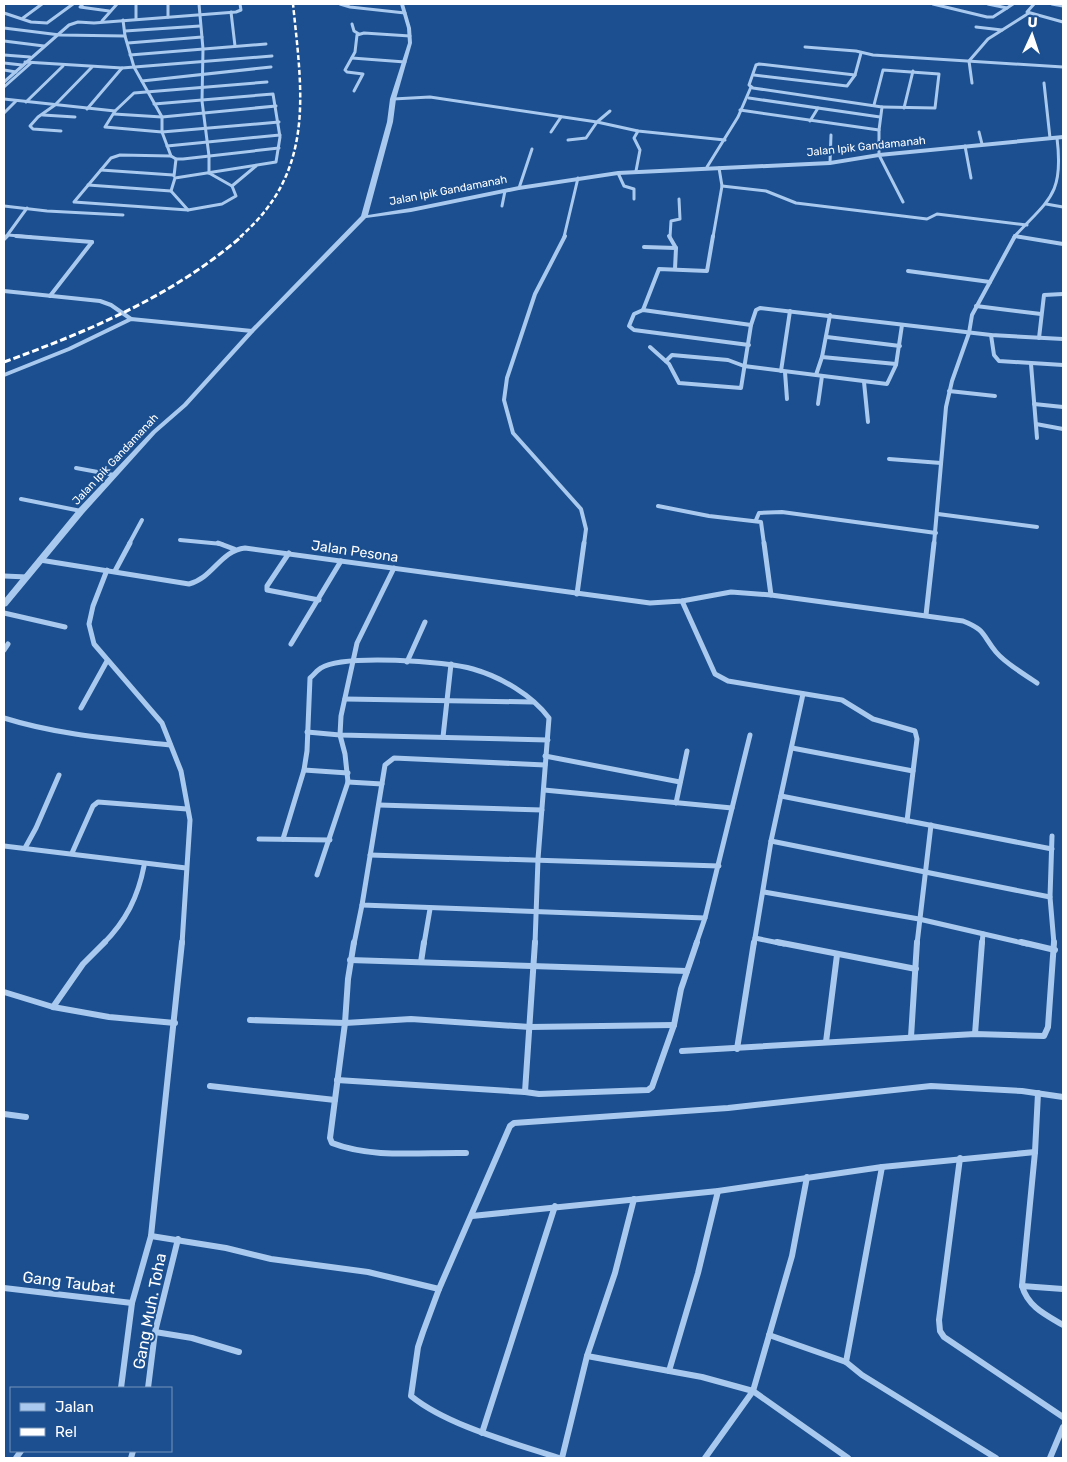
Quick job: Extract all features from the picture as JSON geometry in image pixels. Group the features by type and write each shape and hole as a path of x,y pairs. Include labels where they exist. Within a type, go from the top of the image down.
{"street":[{"path":"23,18 42,4"},
{"path":"64,4 72,4"},
{"path":"4,14 34,22 48,23 72,4"},
{"path":"83,4 80,7 110,11"},
{"path":"102,22 117,4"},
{"path":"136,4 136,19"},
{"path":"168,4 168,17"},
{"path":"199,4 198,15 203,49 201,88 209,156 209,173"},
{"path":"4,82 30,57 74,23 231,12 241,10 240,4"},
{"path":"340,4 350,7 405,13"},
{"path":"361,4 366,9"},
{"path":"386,4 390,11"},
{"path":"364,217 390,122 393,99 405,62 410,36 402,4"},
{"path":"933,4 987,17 994,16 1013,4"},
{"path":"988,4 1006,8"},
{"path":"1029,13 1026,12 1034,4"},
{"path":"1052,4 1063,6"},
{"path":"231,12 235,46"},
{"path":"972,83 969,61 988,39 1029,13 1063,22"},
{"path":"123,20 125,36 134,67 162,117 162,132 171,156"},
{"path":"352,24 354,31 359,34 410,36"},
{"path":"125,31 200,26"},
{"path":"976,26 1002,30"},
{"path":"4,28 60,35 125,36"},
{"path":"354,91 363,74 346,72 355,52 359,34"},
{"path":"128,43 202,37"},
{"path":"4,41 44,46"},
{"path":"130,55 266,44"},
{"path":"805,47 873,55 1063,67"},
{"path":"754,75 840,86 849,85 855,75 861,53"},
{"path":"4,55 30,57"},
{"path":"4,63 122,68 272,56"},
{"path":"352,58 405,62"},
{"path":"4,88 31,63"},
{"path":"707,167 726,140 740,110 748,98 751,87 750,80 754,75 756,66 759,64 855,75"},
{"path":"26,102 63,66"},
{"path":"61,131 30,128 35,120 55,105 92,67"},
{"path":"142,81 271,67"},
{"path":"87,109 122,68"},
{"path":"4,70 16,72"},
{"path":"751,87 882,107 930,109 936,107 939,74 913,71 882,71 874,105"},
{"path":"904,108 913,71"},
{"path":"267,82 132,94 105,128 162,132 206,130 279,122"},
{"path":"926,615 938,514 940,463 946,407 969,333 972,315 1015,236 1053,195 1059,176 1060,155 1044,83"},
{"path":"101,170 174,177 275,163 280,135 273,94 268,92 202,101 154,104"},
{"path":"393,99 430,97 597,122 638,131 726,140"},
{"path":"748,98 880,117"},
{"path":"4,99 162,117 276,106"},
{"path":"4,113 16,101"},
{"path":"882,107 879,130 879,155 903,202"},
{"path":"810,120 818,108"},
{"path":"740,110 879,130"},
{"path":"568,140 586,138 597,122 610,111"},
{"path":"42,114 76,117"},
{"path":"551,132 561,117"},
{"path":"636,171 640,150 634,138 638,131"},
{"path":"979,132 982,144"},
{"path":"167,146 280,135"},
{"path":"830,136 830,163"},
{"name":"Jalan Ipik Gandamanah","path":"4,604 82,511 154,432 185,405 252,331 364,217 411,210 519,188 618,173 707,167 830,163 879,155 1057,138"},
{"path":"966,146 971,178"},
{"path":"66,212 111,158 115,156 171,156 176,159 279,148"},
{"path":"519,188 532,149"},
{"path":"171,191 176,159"},
{"path":"232,186 256,166"},
{"path":"643,310 659,269 707,271 722,186 719,168"},
{"path":"74,202 188,210 206,208 234,198 237,194 232,186 209,173"},
{"path":"618,173 624,186 634,189 634,199"},
{"path":"577,594 586,529 581,509 513,433 504,400 507,378 535,294 566,234 578,178"},
{"path":"88,186 171,191 188,210"},
{"path":"722,186 766,191 789,202 851,211 927,219 935,214 959,215 1027,225"},
{"path":"502,206 505,191"},
{"path":"675,269 676,248 669,236 671,221 680,219 679,199"},
{"path":"1046,204 1063,207"},
{"path":"4,206 123,216"},
{"path":"4,240 27,208"},
{"path":"4,232 92,242 50,296"},
{"path":"1015,236 1063,244"},
{"path":"644,247 676,248"},
{"path":"908,272 990,282"},
{"path":"4,291 100,302 111,305 131,319 252,331"},
{"path":"1038,338 1044,295 1063,294"},
{"path":"976,306 1041,314"},
{"path":"650,347 666,361 679,383 741,388 744,366 750,345 751,325 756,310 760,308 969,333 1063,339"},
{"path":"750,345 631,329 629,326 634,314 643,310 751,325"},
{"path":"787,399 783,372 790,311"},
{"path":"816,376 827,337 830,316"},
{"path":"4,375 69,349 131,319"},
{"path":"666,361 670,356 675,355 728,360 744,366 783,372 864,382 889,383 896,364 902,325"},
{"path":"991,335 994,354 999,360 1063,365"},
{"path":"827,337 900,346"},
{"path":"822,357 896,364"},
{"path":"1031,364 1037,438"},
{"path":"818,404 822,376"},
{"path":"864,382 868,422"},
{"path":"950,391 995,396"},
{"path":"1034,404 1063,407"},
{"path":"1036,424 1063,429"},
{"path":"889,459 940,463"},
{"path":"76,468 114,475"},
{"path":"21,499 82,511"},
{"path":"658,506 709,516 761,522 771,595"},
{"path":"756,520 759,513 765,511 782,512 936,533"},
{"path":"938,514 1037,528"},
{"path":"115,571 142,520"},
{"name":"Jalan Pesona","path":"180,540 219,543 234,549 245,548 289,553 577,594 650,602 682,601 723,592 771,595 834,605 926,615 978,627 985,634 997,653 1037,682"},
{"path":"40,560 195,584 204,580 225,554 234,549"},
{"path":"289,553 267,586 267,590 319,600"},
{"path":"291,644 342,561"},
{"path":"318,875 348,782 348,773 340,735 345,699 357,643 394,568"},
{"path":"107,570 93,606 90,624 94,644 107,661 159,717 181,771 190,820 186,868 187,887 175,1023 168,1067 152,1236 132,1303 121,1387"},
{"path":"4,576 28,576"},
{"path":"682,601 715,674 719,678 847,702 873,719 913,730 917,735 908,821"},
{"path":"4,612 66,627"},
{"path":"407,662 425,622"},
{"path":"4,650 8,644"},
{"path":"283,839 304,770 310,678 322,667 353,660 450,664 474,669 506,683 546,711 549,718 548,740 545,756 535,911 534,965 524,1092"},
{"path":"81,708 107,661"},
{"path":"443,737 448,702 450,664"},
{"path":"736,1049 771,842 804,694"},
{"path":"345,699 534,702"},
{"path":"4,718 35,728 64,734 170,745"},
{"path":"307,732 340,735 548,740"},
{"path":"337,1080 539,1094 648,1090 652,1087 674,1025 687,971 705,918 750,735"},
{"path":"792,748 913,771"},
{"path":"676,803 688,751"},
{"path":"545,756 680,782"},
{"path":"466,1153 344,1149 332,1143 330,1138 345,1023 345,1001 350,960 362,905 385,766 388,761 394,758 545,765"},
{"path":"304,770 348,773"},
{"path":"26,848 58,775"},
{"path":"348,782 382,784"},
{"path":"544,790 732,808"},
{"path":"781,796 1052,849"},
{"path":"72,853 92,806 98,802 187,809"},
{"path":"379,804 542,810"},
{"path":"910,1037 919,919 931,825"},
{"path":"682,1051 975,1034 1038,1037 1047,1033 1055,950 1050,897 1052,836"},
{"path":"259,839 330,840"},
{"path":"771,842 1050,897"},
{"path":"4,846 72,853 144,866 186,868"},
{"path":"370,855 719,866"},
{"path":"53,1007 83,964 113,934 128,914 140,887 144,866"},
{"path":"764,892 919,919 1055,950"},
{"path":"362,905 705,918"},
{"path":"421,962 430,908"},
{"path":"975,1034 983,934"},
{"path":"756,938 916,969"},
{"path":"826,1042 837,955"},
{"path":"350,960 687,971"},
{"path":"4,992 53,1007 109,1017 175,1023"},
{"path":"250,1020 345,1023 411,1019 530,1027 674,1025"},
{"path":"210,1086 335,1100"},
{"path":"634,1199 615,1273 587,1356 560,1458 482,1433 422,1406 411,1396 418,1347 439,1289 510,1126 520,1121 728,1108 931,1086 1063,1096"},
{"path":"1038,1093 1035,1152 1022,1286 1023,1293 1032,1305 1063,1325"},
{"path":"4,1114 26,1117"},
{"path":"472,1216 555,1206 718,1191 882,1167 1035,1152"},
{"path":"960,1158 939,1320 940,1331 944,1337 1063,1417"},
{"path":"846,1362 882,1167"},
{"path":"707,1458 754,1391 792,1256 806,1177"},
{"path":"669,1371 698,1274 718,1191"},
{"path":"482,1433 555,1206"},
{"path":"152,1236 226,1248 271,1259 368,1272 439,1289"},
{"name":"Gang Muh. Toha","path":"148,1387 155,1332 175,1239"},
{"path":"1022,1286 1063,1289"},
{"name":"Gang Taubat","path":"4,1288 132,1303"},
{"path":"155,1332 192,1338 239,1352"},
{"path":"769,1335 846,1362 862,1375 996,1458"},
{"path":"587,1356 723,1382 754,1391 848,1458"},
{"path":"1050,1458 1063,1427"}],"railway":[{"path":"240,237 264,212 282,185 293,158 298,129 300,99 293,4"},
{"path":"4,362 67,338 129,310 188,277 242,236"}]}
